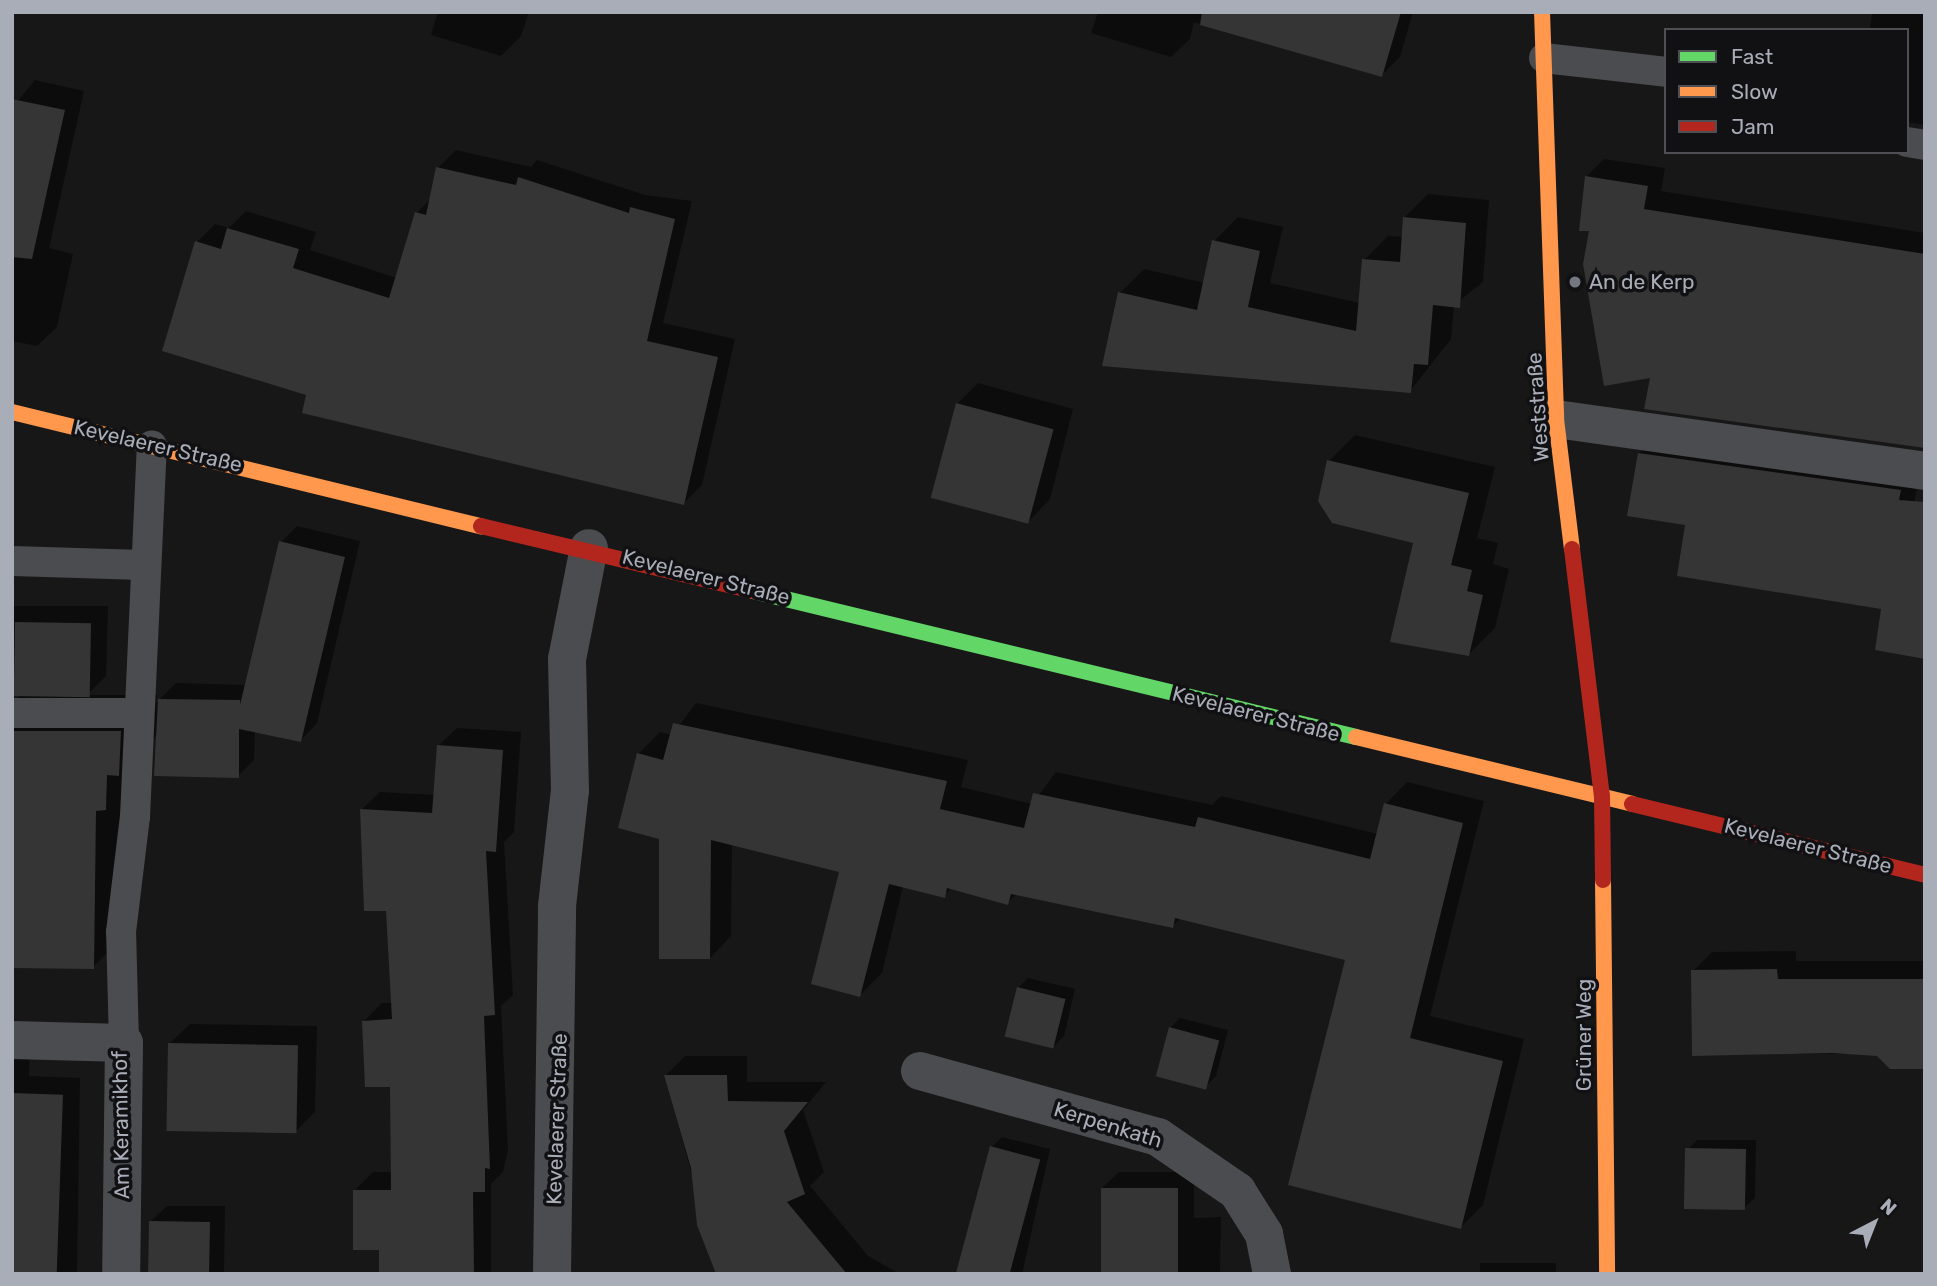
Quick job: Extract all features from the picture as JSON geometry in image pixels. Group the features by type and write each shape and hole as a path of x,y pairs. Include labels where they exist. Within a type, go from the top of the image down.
{"main road":[{"name":"Weststraße","path":"1542,12 1556,419 1602,796"},
{"name":"Kevelaerer Straße","path":"12,412 589,548 1925,875"},
{"name":"Grüner Weg","path":"1602,796 1607,1274"}],"street":[{"path":"1556,419 1925,471"},
{"name":"Kevelaerer Straße","path":"552,1274 560,1048 557,906 570,791 567,659 589,548"},
{"name":"Am Keramikhof","path":"12,1040 124,1043 121,1274"},
{"name":"Kerpenkath","path":"920,1071 1158,1137 1237,1191 1264,1234 1272,1274"}],"lane":[{"path":"1544,58 1664,72"},
{"path":"124,1043 121,932 135,817 136,713 152,445"},
{"path":"12,561 143,565"},
{"path":"12,713 136,713"}],"building":[{"path":"1202,12 1401,12 1382,77 1200,25"},
{"path":"12,99 65,110 32,259 12,257"},
{"path":"436,167 516,185 518,177 629,213 630,207 675,219 647,341 718,357 684,505 302,413 306,395 162,351 195,241 221,249 227,228 299,249 293,268 389,298 415,212 426,215"},
{"path":"1585,176 1648,186 1644,209 1925,254 1925,448 1644,409 1650,378 1604,386 1583,264 1589,231 1579,231"},
{"path":"1403,217 1466,223 1460,308 1433,305 1428,365 1414,364 1411,393 1102,366 1118,292 1197,310 1212,240 1260,251 1248,307 1356,331 1362,259 1400,262"},
{"path":"956,403 1054,429 1028,524 931,498"},
{"path":"1638,453 1901,490 1899,500 1925,502 1925,659 1875,650 1881,609 1677,576 1685,525 1627,516"},
{"path":"1327,460 1469,493 1451,565 1472,570 1467,591 1483,595 1469,656 1390,642 1413,543 1332,523 1318,501"},
{"path":"279,541 345,557 301,742 239,729 239,778 154,776 158,699 240,700 240,705"},
{"path":"15,622 91,623 90,697 14,696"},
{"path":"673,723 947,781 940,809 1024,828 1033,793 1195,827 1198,817 1370,859 1384,803 1463,823 1410,1038 1503,1061 1461,1229 1288,1185 1345,960 1175,918 1173,928 1011,894 1008,905 947,888 945,898 889,884 860,997 811,984 839,872 711,840 710,959 659,959 659,839 618,828 637,753 663,760"},
{"path":"13,731 121,731 119,776 107,775 106,810 96,811 94,969 12,968"},
{"path":"437,745 503,750 496,852 486,851 495,1015 484,1016 490,1169 485,1168 485,1192 473,1192 474,1274 379,1274 379,1250 353,1250 353,1190 391,1190 390,1087 365,1087 362,1021 392,1019 386,911 364,911 360,809 432,813"},
{"path":"1777,969 1778,979 1925,979 1925,1069 1890,1069 1877,1056 1832,1053 1692,1056 1691,970"},
{"path":"1017,987 1066,999 1053,1049 1005,1036"},
{"path":"1169,1027 1219,1040 1206,1090 1156,1076"},
{"path":"168,1043 298,1045 296,1133 166,1131"},
{"path":"664,1075 727,1075 728,1101 808,1102 784,1131 805,1194 787,1202 847,1274 716,1274 697,1225 691,1168"},
{"path":"12,1093 63,1095 57,1274 12,1274"},
{"path":"990,1146 1040,1159 1010,1274 956,1273"},
{"path":"1685,1148 1746,1149 1745,1210 1684,1209"},
{"path":"1101,1188 1178,1188 1178,1274 1101,1274"},
{"path":"149,1221 210,1222 209,1274 148,1274"}],"traffic: fast":[{"path":"753,591 1356,737"}],"traffic: slow":[{"path":"1542,12 1556,419 1572,549"},
{"path":"12,412 481,526"},
{"path":"1356,737 1632,804"},
{"path":"1603,880 1607,1274"}],"traffic: jam":[{"path":"481,526 753,591"},
{"path":"1572,549 1602,796 1603,880"},
{"path":"1632,804 1925,875"}],"place":[{"name":"An de Kerp","path":"1575,282"}]}
